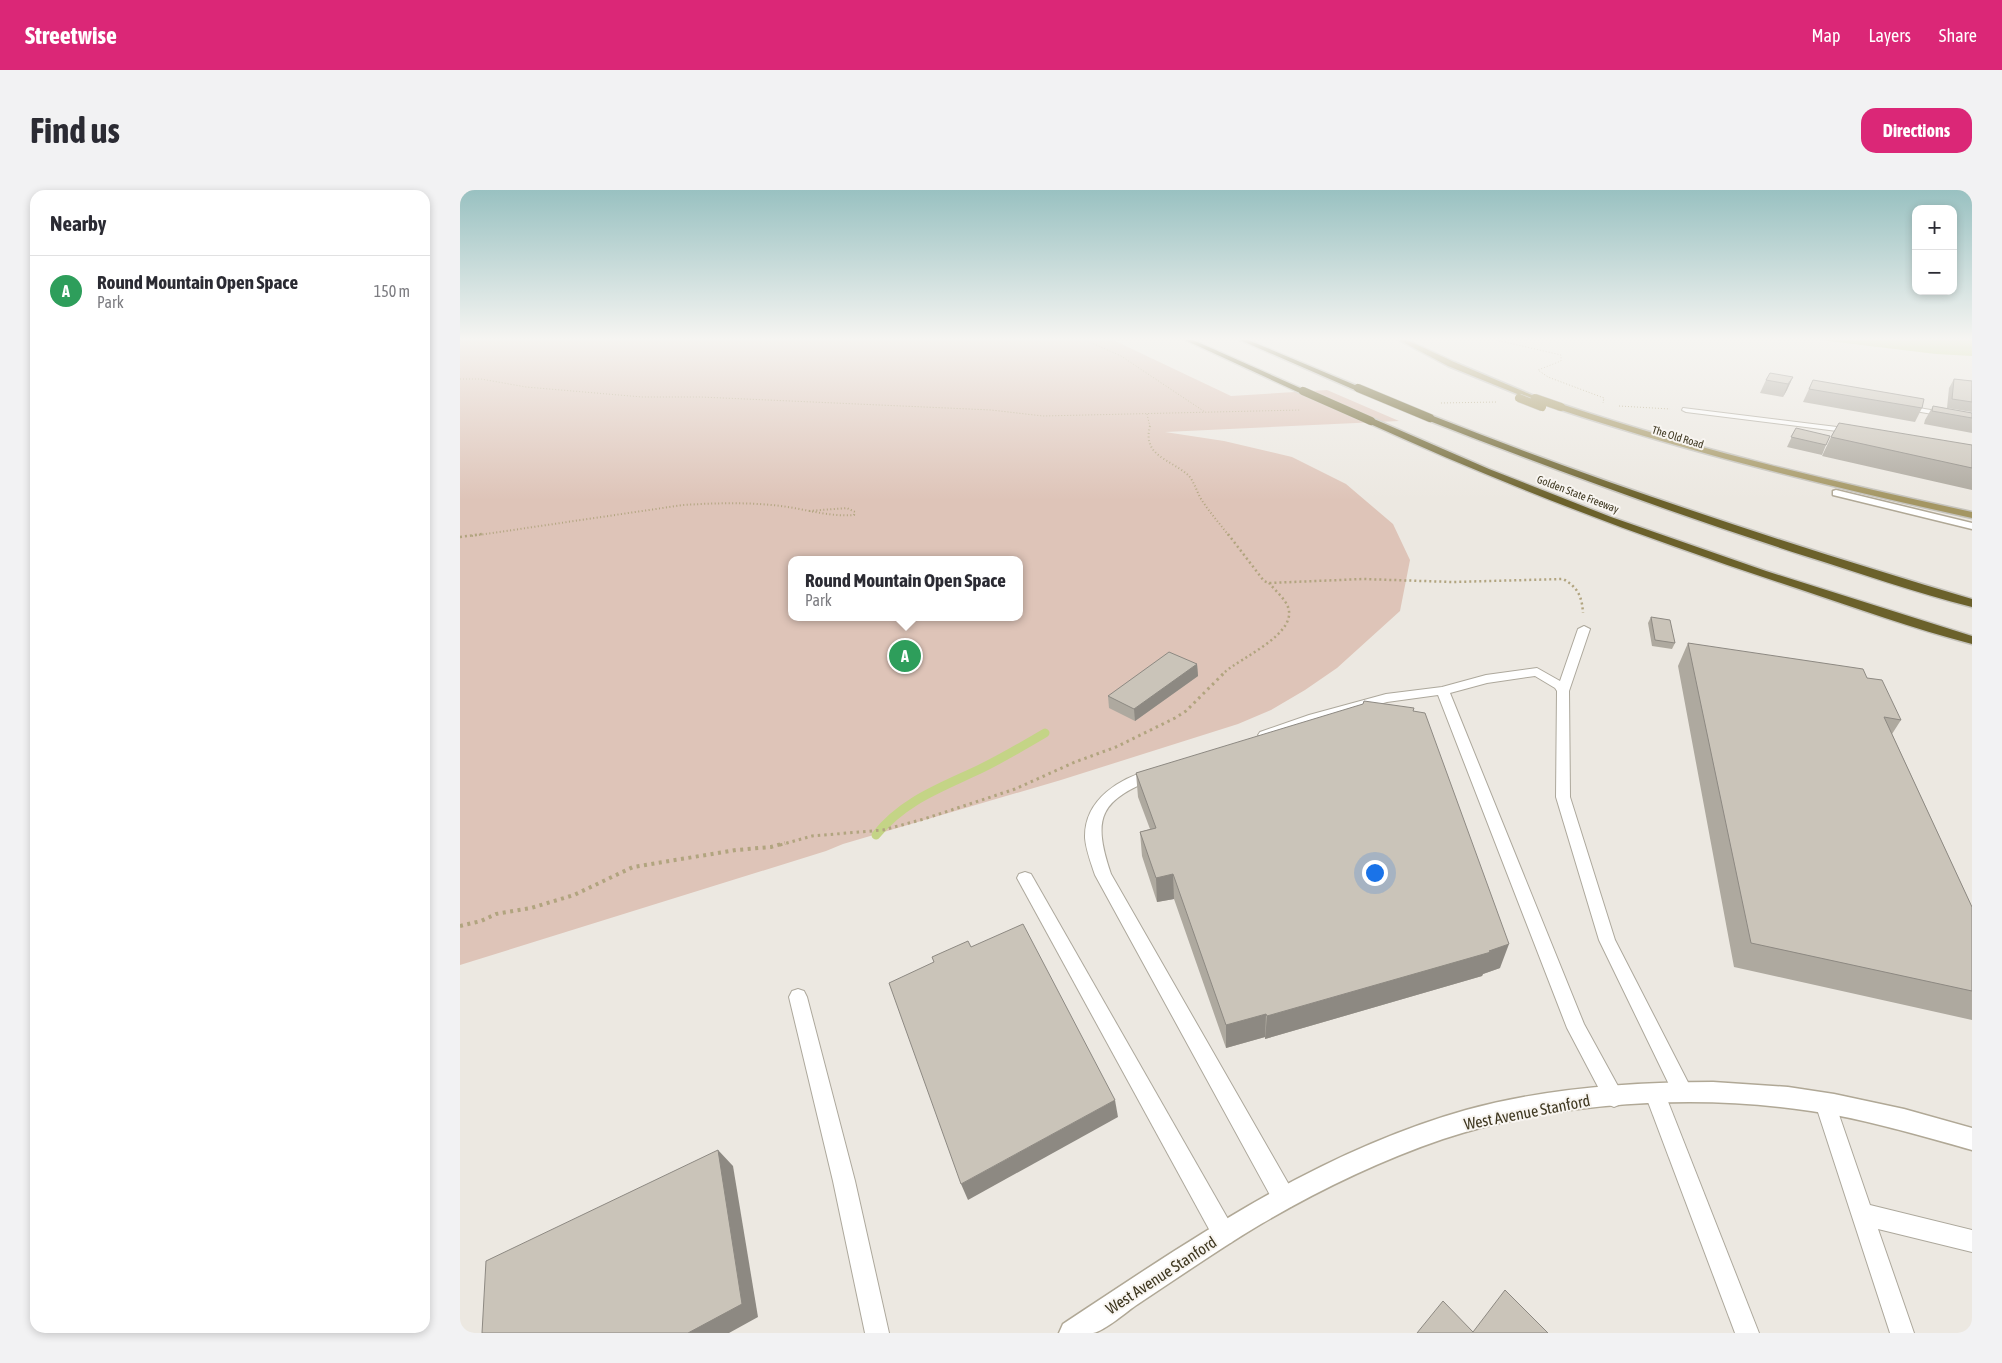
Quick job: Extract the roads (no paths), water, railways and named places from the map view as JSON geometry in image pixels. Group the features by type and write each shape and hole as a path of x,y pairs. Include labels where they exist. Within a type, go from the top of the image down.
{"highway":[{"name":"Golden State Freeway","path":"1307,393 1492,474 1608,519 1796,584 1972,640"},
{"name":"Golden State Freeway","path":"1371,393 1533,459 1681,512 1972,604"}],"main road":[{"name":"The Old Road","path":"1507,393 1542,407 1699,457 1836,493"},
{"name":"The Old Road","path":"1523,393 1560,407 1720,456 1810,479 1972,515"},
{"name":"The Old Road","path":"1958,520 1972,524"}],"street":[{"name":"The Old Road","path":"1836,493 1958,520"},
{"path":"1836,493 1880,505 1972,524"},
{"name":"West Avenue Stanford","path":"1075,1332 1224,1234 1284,1198 1377,1154 1451,1127 1489,1116 1527,1108 1614,1096 1683,1092 1788,1097 1824,1102 1972,1139"}],"lane":[{"path":"1897,406 1972,420"},
{"path":"1686,410 1858,432"},
{"path":"1584,629 1563,690 1564,797 1607,940 1683,1092"},
{"path":"1249,740 1314,718 1386,698 1443,690 1486,679 1537,672 1560,686 1563,690"},
{"path":"1443,690 1576,1028 1614,1096"},
{"path":"1167,769 1123,785 1101,804 1092,834 1103,875 1284,1198"},
{"path":"1025,878 1224,1234"},
{"path":"798,997 844,1181 877,1333"},
{"path":"1655,1094 1748,1333"},
{"path":"1824,1102 1902,1333"},
{"path":"1862,1214 1972,1241"}],"waterway":[{"path":"876,835 898,813 923,796 978,770 1045,733"}],"place":[{"name":"Round Mountain Open Space","path":"905,656"}]}
